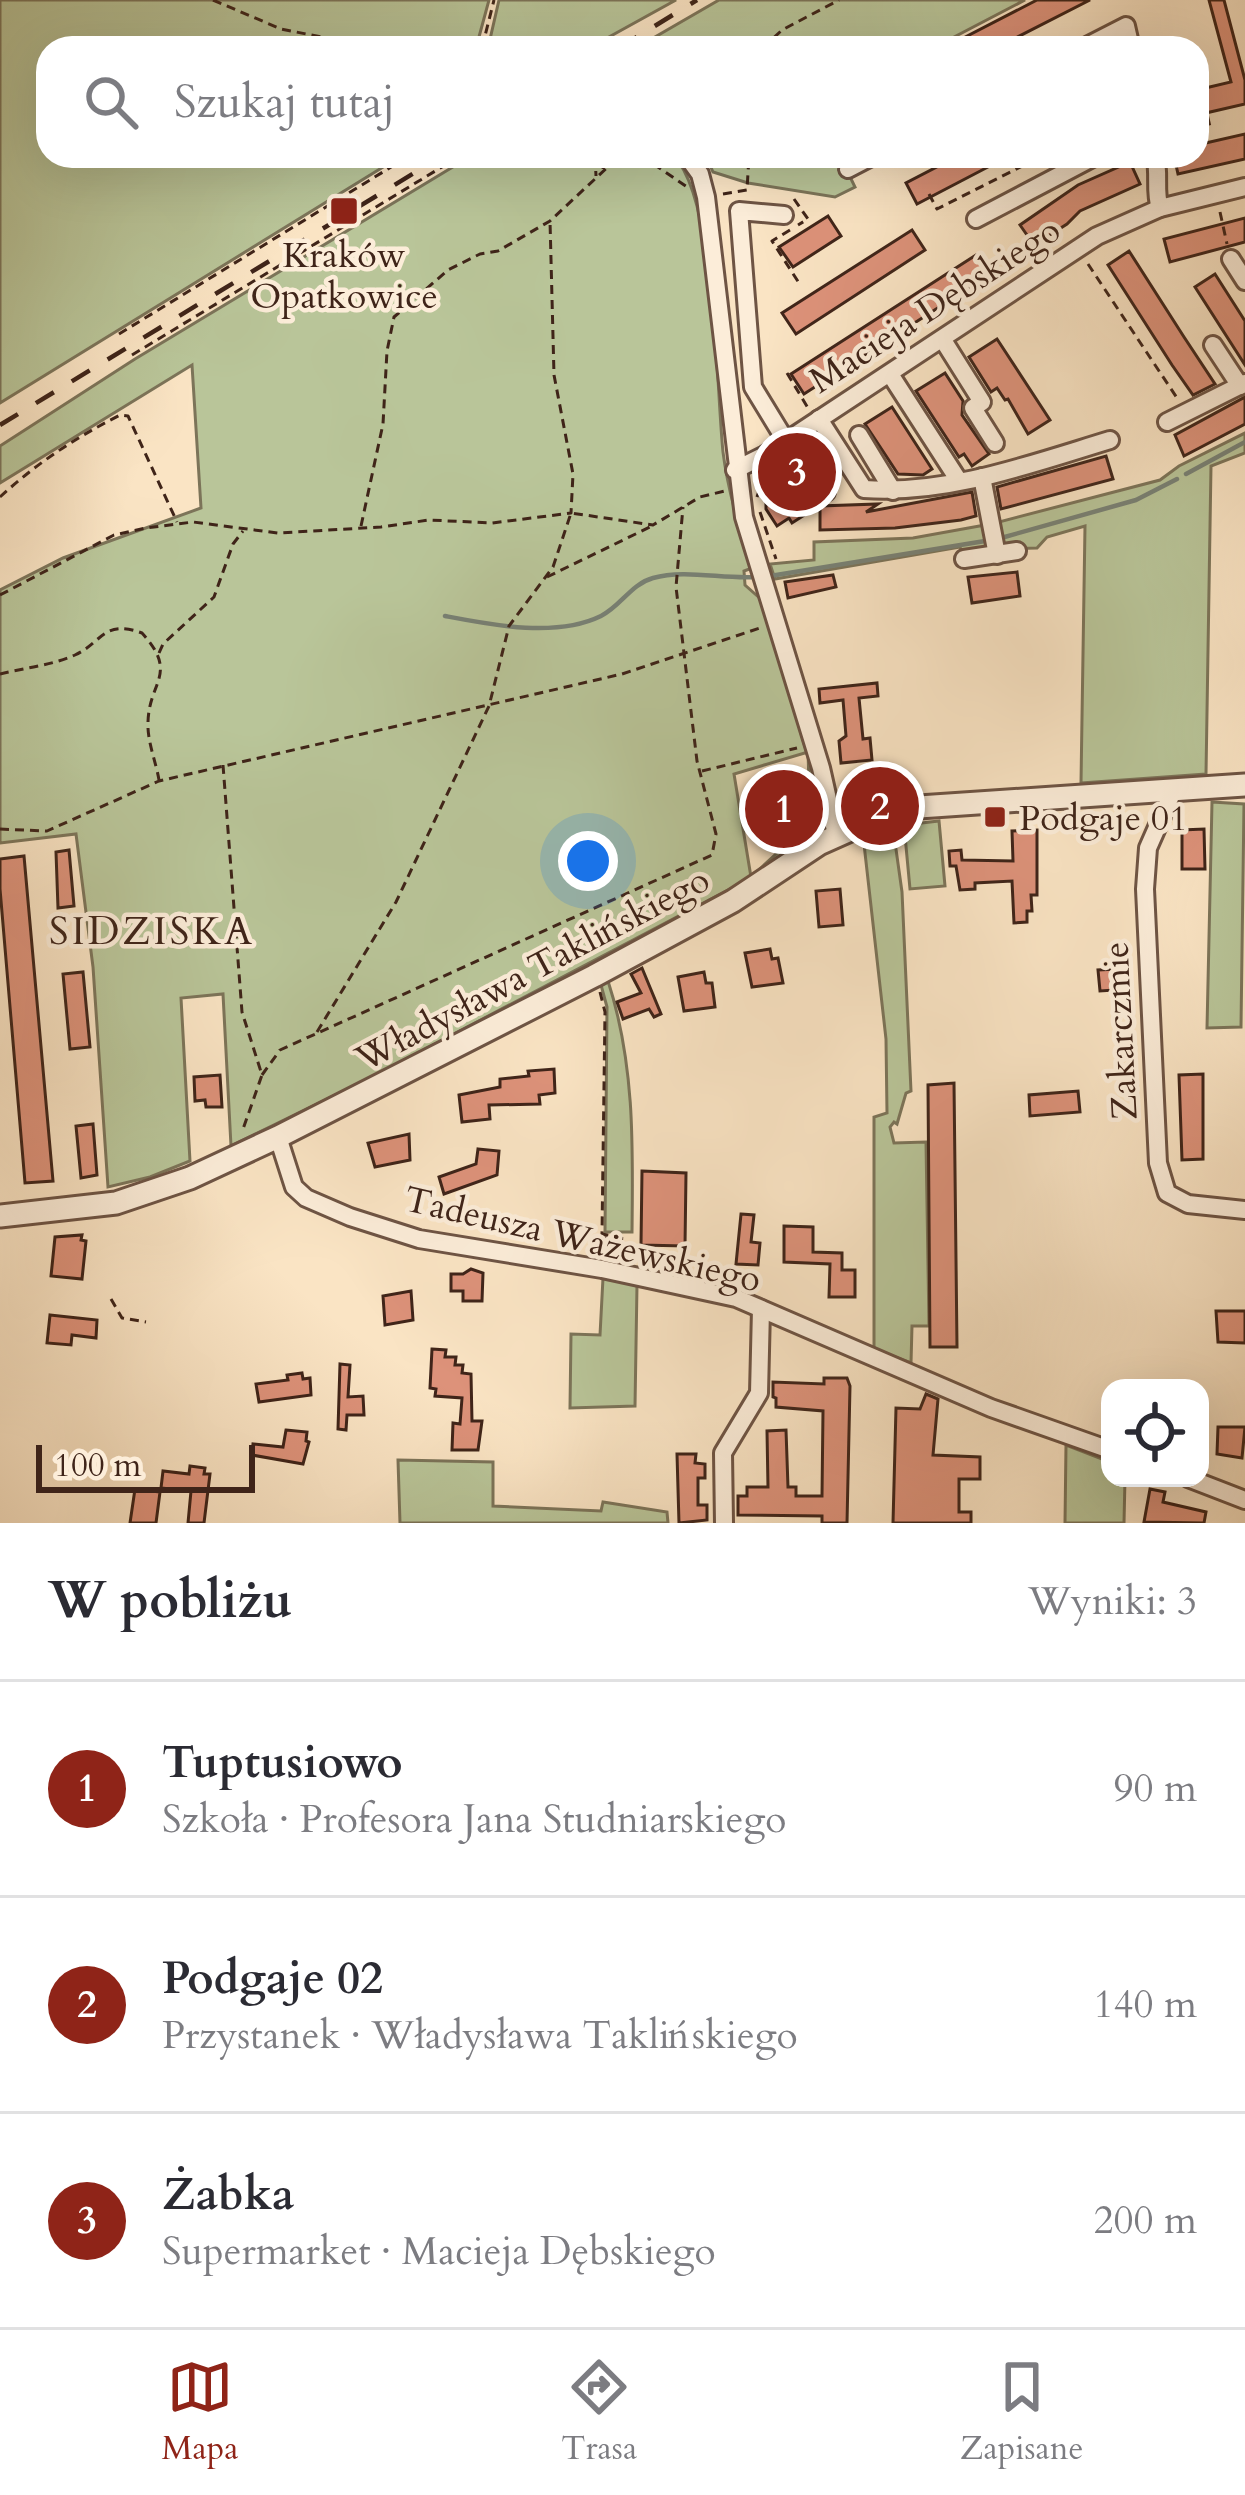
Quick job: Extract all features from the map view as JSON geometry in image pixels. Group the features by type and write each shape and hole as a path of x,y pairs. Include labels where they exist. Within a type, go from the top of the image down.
{"street":[{"path":"1106,36 1126,26 1128,36"},
{"path":"695,168 711,196 737,479 836,835"},
{"path":"976,219 1073,168"},
{"path":"1158,168 1160,208"},
{"name":"Macieja Dębskiego","path":"737,479 789,439 1078,248 1160,208 1245,187"},
{"path":"789,207 739,211 753,387 826,492"},
{"path":"1230,258 1245,281"},
{"path":"943,340 982,402 973,408 994,443"},
{"path":"1167,422 1242,385 1214,345"},
{"path":"890,374 959,481"},
{"path":"819,419 864,489 893,491 982,477 1110,440"},
{"path":"859,435 893,491"},
{"path":"982,477 997,555"},
{"path":"964,559 1017,551"},
{"name":"Władysława Taklińskiego","path":"0,1216 91,1208 140,1198 273,1140 733,901 836,835 919,807 1245,785"},
{"name":"Zakarczmie","path":"1174,789 1148,848 1145,889 1158,1163 1167,1192 1188,1204 1245,1210"},
{"name":"Tadeusza Ważewskiego","path":"273,1140 294,1186 306,1198 350,1217 419,1239 602,1269 736,1298 992,1408 1101,1447"},
{"path":"724,1523 723,1453 759,1393 760,1309"},
{"path":"1209,1486 1245,1500"}],"path":[{"path":"212,0 281,29 316,36"},
{"path":"485,36 494,0"},
{"path":"777,36 839,0"},
{"path":"118,334 389,168"},
{"path":"132,355 440,168"},
{"path":"596,168 597,177"},
{"path":"360,528 383,424 394,317 448,270 498,251 550,221 605,168"},
{"path":"660,168 711,196 747,190 748,168"},
{"path":"929,194 937,209 1018,168"},
{"path":"1216,193 1230,258"},
{"path":"789,207 808,219 772,241 799,283"},
{"path":"316,1034 396,902 489,706 508,626 554,567 571,513 573,474 554,375 550,221"},
{"path":"1078,248 1186,413"},
{"path":"0,497 29,469 79,436 128,416 177,524"},
{"path":"769,562 776,560 756,500 761,485 806,459"},
{"path":"545,578 737,479"},
{"path":"234,1157 262,1075 280,1050 712,856 716,834 700,772 676,587 683,507"},
{"path":"0,595 114,536 193,522 278,533 429,520 492,524 571,513 653,525"},
{"path":"159,781 148,722 161,681 159,655 163,644 214,597 233,544 244,529"},
{"path":"0,829 47,831 159,781 622,674 776,623"},
{"path":"0,674 77,654 113,629 142,633 159,655"},
{"path":"700,772 813,744"},
{"path":"223,765 242,1012 262,1075"},
{"path":"594,976 604,1012 602,1269"},
{"path":"602,1234 626,1239 605,1238 605,1242 626,1242 626,1246 602,1245"},
{"path":"111,1299 122,1318 146,1322"}],"green space":[{"path":"0,0 489,0 479,36 36,36 36,168 382,168 0,403"},
{"path":"499,0 676,0 611,36 491,36"},
{"path":"719,0 1025,0 956,36 657,36"},
{"path":"451,168 681,168 698,211 706,251 725,467 752,568 744,571 745,585 763,601 807,752 734,774 751,877 801,831 810,816 808,758 822,806 818,819 804,840 749,879 231,1146 223,994 181,998 190,1161 108,1187 93,967 76,834 0,843 0,590 63,558 201,508 192,365 0,483 0,446"},
{"path":"711,168 846,168 855,187 835,197 748,183"},
{"path":"1245,433 1245,453 1211,466 1206,774 1081,783 1085,526 1047,537 1037,548 1000,549 995,523 1160,480"},
{"path":"985,525 991,551 963,557 960,547 775,579 770,564 814,560 814,542 913,538"},
{"path":"1212,802 1244,804 1241,1027 1207,1028"},
{"path":"939,821 945,886 910,889 904,825"},
{"path":"894,835 902,892 911,1091 906,1093 897,1124 890,1127 894,1143 926,1142 929,1326 912,1326 911,1363 874,1349 874,1117 887,1113 886,1039 864,844"},
{"path":"608,981 628,1075 632,1232 605,1232 607,1007 601,985"},
{"path":"603,1278 637,1285 635,1406 570,1408 571,1334 600,1335"},
{"path":"1066,1445 1101,1459 1101,1487 1125,1487 1124,1523 1065,1523"},
{"path":"398,1460 493,1462 493,1506 601,1511 603,1502 667,1512 668,1523 400,1523"}],"building":[{"path":"1037,0 1090,0 1020,36 967,36"},
{"path":"1209,0 1224,0 1245,80 1245,104 1209,112 1209,87 1231,82"},
{"path":"1245,134 1245,159 1209,167 1209,142"},
{"path":"935,168 986,168 917,204 906,183"},
{"path":"1116,168 1133,168 1140,184 1080,211 1034,245 1020,225 1078,185"},
{"path":"828,216 841,236 793,267 779,247"},
{"path":"1245,218 1245,242 1170,262 1164,239"},
{"path":"912,230 925,250 796,334 782,313"},
{"path":"1129,251 1215,384 1193,395 1172,365 1108,265"},
{"path":"976,255 989,275 804,394 791,374"},
{"path":"1215,274 1245,321 1245,365 1195,287"},
{"path":"997,339 1050,420 1028,434 1008,399 997,388 991,392 969,357"},
{"path":"945,373 963,401 962,415 989,454 972,466 964,454 959,457 916,391"},
{"path":"1245,397 1245,424 1184,456 1175,435"},
{"path":"892,407 932,469 923,475 898,474 865,424"},
{"path":"1106,456 1113,479 1001,509 997,487"},
{"path":"793,471 817,507 792,523 789,518 777,526 766,509 766,493"},
{"path":"972,492 976,516 961,520 820,530 820,506 878,504 866,512"},
{"path":"1017,572 1020,596 972,603 968,577"},
{"path":"833,575 836,587 788,598 785,582"},
{"path":"877,683 878,696 859,698 863,739 870,738 872,760 841,763 839,741 846,736 843,700 820,703 819,689"},
{"path":"795,773 794,820 773,819 769,802 773,794 781,794 779,775"},
{"path":"1204,829 1205,869 1182,869 1182,830"},
{"path":"1037,830 1037,895 1031,895 1027,922 1014,923 1012,881 975,883 975,889 960,890 949,851 961,850 962,860 1013,861 1012,831"},
{"path":"69,850 74,906 58,908 56,852"},
{"path":"24,856 53,1181 25,1183 0,889 0,859"},
{"path":"840,889 843,925 819,927 816,891"},
{"path":"770,949 772,959 778,958 783,983 752,987 745,953"},
{"path":"1127,951 1130,989 1100,991 1098,970 1116,969 1115,952"},
{"path":"642,968 661,1014 654,1017 649,1009 623,1019 617,1002 641,993 631,974"},
{"path":"83,972 90,1047 70,1049 63,974"},
{"path":"704,972 706,983 712,983 715,1007 684,1011 678,977"},
{"path":"554,1069 555,1093 539,1095 540,1104 489,1105 490,1119 462,1122 459,1095 500,1087 500,1079 529,1076 528,1071"},
{"path":"1203,1074 1203,1159 1182,1160 1179,1075"},
{"path":"220,1075 222,1107 195,1101 194,1077"},
{"path":"954,1083 957,1347 930,1347 928,1085"},
{"path":"1078,1091 1080,1112 1030,1116 1029,1095"},
{"path":"93,1124 97,1175 81,1178 76,1126"},
{"path":"409,1134 410,1160 375,1167 368,1143"},
{"path":"478,1149 499,1151 497,1175 444,1194 439,1177 476,1164"},
{"path":"642,1171 686,1173 685,1246 641,1245"},
{"path":"741,1214 754,1215 751,1242 760,1243 758,1265 736,1264"},
{"path":"784,1226 813,1227 813,1252 842,1253 842,1270 855,1270 855,1297 829,1297 830,1264 784,1262"},
{"path":"82,1235 81,1240 86,1241 82,1279 51,1276 55,1237"},
{"path":"471,1269 483,1273 482,1301 463,1301 463,1291 451,1291 451,1274"},
{"path":"411,1291 413,1320 385,1325 383,1296"},
{"path":"1216,1311 1245,1311 1245,1343 1218,1342"},
{"path":"50,1315 97,1320 96,1338 72,1335 71,1345 47,1343"},
{"path":"432,1349 446,1350 445,1357 456,1357 455,1365 463,1365 462,1373 471,1374 472,1421 482,1421 478,1450 452,1450 453,1423 460,1424 462,1398 435,1396 436,1389 430,1388"},
{"path":"340,1364 350,1365 348,1397 363,1396 364,1415 347,1415 346,1430 338,1429"},
{"path":"302,1373 303,1379 310,1378 311,1395 259,1402 256,1384"},
{"path":"824,1378 847,1378 850,1386 847,1523 822,1523 822,1516 738,1515 738,1496 747,1496 747,1487 768,1487 767,1431 786,1430 788,1487 796,1487 796,1496 822,1496 823,1411 776,1407 773,1382 824,1384"},
{"path":"926,1394 938,1399 933,1455 980,1457 980,1479 959,1479 959,1512 971,1512 971,1523 893,1523 896,1408 920,1409"},
{"path":"1218,1427 1245,1427 1242,1458 1217,1454"},
{"path":"286,1430 307,1432 303,1464 252,1455 253,1444 283,1447"},
{"path":"677,1454 696,1454 695,1463 705,1464 705,1478 698,1478 698,1505 707,1505 707,1520 679,1523"},
{"path":"190,1466 205,1468 204,1474 210,1474 204,1523 188,1523 191,1491 161,1488 163,1471 189,1474"},
{"path":"135,1489 160,1492 156,1523 130,1523"},
{"path":"1150,1489 1165,1492 1163,1502 1206,1512 1204,1523 1144,1522"}],"waterway":[{"path":"1186,474 1245,442"},
{"path":"1001,538 1136,500 1177,479"},
{"path":"770,576 985,541"},
{"path":"445,616 524,628 564,627 601,616 653,578 677,574 754,577"}],"railway":[{"path":"638,36 697,0"},
{"path":"0,425 422,168"}],"place":[{"name":"Kraków Opatkowice","path":"344,211"},
{"name":"Żabka","path":"797,472"},
{"name":"Podgaje 02","path":"880,806"},
{"name":"Tuptusiowo","path":"784,809"},
{"name":"Podgaje 01","path":"995,817"}],"district":[{"name":"SIDZISKA","path":"152,930"}]}
